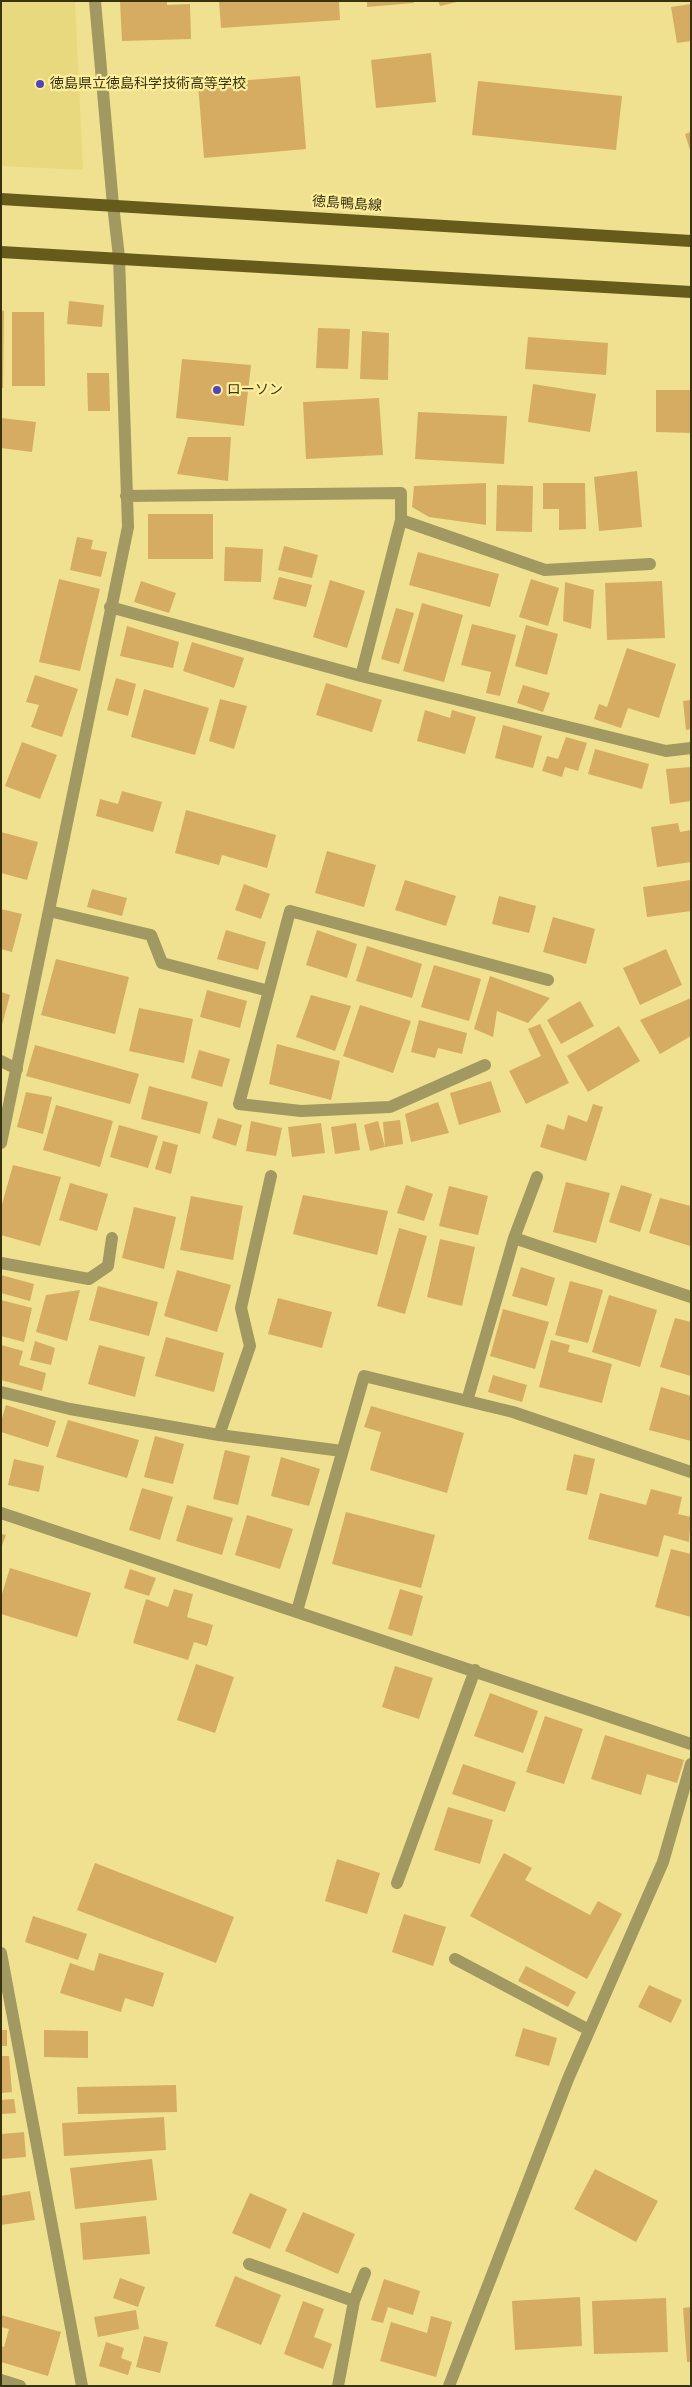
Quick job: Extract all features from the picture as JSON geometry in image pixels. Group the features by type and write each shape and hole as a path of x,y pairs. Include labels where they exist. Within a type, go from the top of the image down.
{"main road":[{"name":"徳島鴨島線","path":"1,199 691,241"},
{"path":"1,252 691,292"}],"street":[{"path":"1,1142 128,527 119,258 95,1"},
{"path":"126,496 401,493 401,520 361,676"},
{"path":"401,520 546,570 650,564"},
{"path":"110,607 361,676 666,751 691,748"},
{"path":"485,1065 390,1107 301,1111 239,1104 290,910 548,980"},
{"path":"49,911 151,935 162,962 269,991"},
{"path":"1,1061 17,1068"},
{"path":"220,1435 250,1346 241,1308 272,1176"},
{"path":"467,1401 514,1238 537,1177"},
{"path":"1,1263 89,1279 108,1266 112,1238"},
{"path":"514,1238 691,1297"},
{"path":"297,1611 364,1376 513,1412 691,1472"},
{"path":"1,1392 70,1409 220,1435 342,1451"},
{"path":"1,1513 691,1744"},
{"path":"397,1883 474,1670"},
{"path":"449,2386 568,2079 663,1862 688,1788 691,1764"},
{"path":"1,1953 6,2004 82,2386"},
{"path":"455,1959 590,2030"},
{"path":"249,2264 354,2301"},
{"path":"338,2386 354,2301 365,2273"},
{"path":"1,2380 20,2386"}],"shaded area":[{"name":"徳島県立徳島科学技術高等学校","path":"1,1 75,1 83,170 1,166"}],"building":[{"path":"120,1 167,1 167,5 190,4 191,39 122,41"},
{"path":"219,1 339,1 340,20 221,28"},
{"path":"367,1 413,1 414,3 367,7"},
{"path":"438,1 457,1 457,2 440,6"},
{"path":"691,4 691,41 677,43 671,7"},
{"path":"431,53 436,102 376,108 371,60"},
{"path":"300,76 306,149 204,158 198,84"},
{"path":"478,81 622,96 616,150 472,135"},
{"path":"691,132 691,150 690,150 685,134"},
{"path":"69,301 104,305 102,327 67,324"},
{"path":"1,310 4,311 3,388 1,388"},
{"path":"12,312 44,312 45,386 12,386"},
{"path":"318,328 350,329 348,369 316,368"},
{"path":"362,331 389,333 388,380 360,379"},
{"path":"528,337 608,343 606,375 525,369"},
{"path":"182,359 251,365 244,426 176,418"},
{"path":"87,373 109,373 110,411 88,411"},
{"path":"533,384 596,394 590,432 528,422"},
{"path":"656,390 691,390 691,433 656,432"},
{"path":"379,398 383,455 306,459 303,402"},
{"path":"418,412 507,416 504,464 415,459"},
{"path":"1,418 36,422 32,452 1,448"},
{"path":"188,437 231,437 228,481 177,474"},
{"path":"637,471 642,527 599,531 594,477"},
{"path":"486,483 486,525 429,517 412,507 414,486"},
{"path":"543,483 585,483 586,529 559,530 559,509 543,509"},
{"path":"497,485 533,486 532,532 496,531"},
{"path":"148,514 213,514 213,559 148,559"},
{"path":"77,537 93,540 91,549 107,552 101,577 70,570"},
{"path":"284,546 318,555 312,578 278,570"},
{"path":"225,547 263,549 261,582 224,581"},
{"path":"418,552 499,574 490,607 409,585"},
{"path":"279,577 312,585 306,607 273,599"},
{"path":"59,579 100,589 80,671 39,662"},
{"path":"531,579 559,588 548,626 519,617"},
{"path":"330,580 365,591 347,648 313,637"},
{"path":"141,581 176,593 169,613 134,602"},
{"path":"662,581 665,638 607,640 605,583"},
{"path":"565,582 594,590 591,629 563,621"},
{"path":"422,603 463,615 444,682 403,671"},
{"path":"396,608 414,613 399,664 381,659"},
{"path":"472,624 516,635 500,696 486,693 491,672 461,665"},
{"path":"526,625 558,634 547,675 515,666"},
{"path":"127,626 179,642 173,668 120,656"},
{"path":"192,642 244,658 234,688 183,671"},
{"path":"627,648 676,664 659,718 628,708 621,728 594,719 599,704 607,707"},
{"path":"35,675 78,689 62,737 31,727 39,705 26,702"},
{"path":"116,678 136,684 128,716 107,710"},
{"path":"326,683 382,700 372,732 316,715"},
{"path":"523,685 550,693 543,712 517,703"},
{"path":"144,689 209,708 195,755 131,737"},
{"path":"220,699 247,706 234,749 209,741"},
{"path":"691,700 691,729 686,730 683,701"},
{"path":"425,710 450,718 452,710 476,717 465,754 417,741"},
{"path":"503,725 542,736 533,768 495,758"},
{"path":"566,737 587,743 578,771 565,767 562,777 542,771 547,756 558,759"},
{"path":"22,742 57,755 40,799 5,786"},
{"path":"595,749 649,764 642,789 588,774"},
{"path":"691,767 691,801 670,804 666,769"},
{"path":"122,791 162,802 153,832 96,816 100,799 118,804"},
{"path":"186,810 276,835 267,868 222,855 219,865 175,853"},
{"path":"678,823 680,832 691,830 691,862 657,867 651,827"},
{"path":"1,832 38,842 27,880 1,873"},
{"path":"327,851 376,865 364,907 315,893"},
{"path":"405,880 456,896 446,926 395,910"},
{"path":"691,880 691,911 647,917 643,887"},
{"path":"244,884 270,894 261,919 235,910"},
{"path":"92,889 127,898 122,916 87,907"},
{"path":"499,896 536,906 529,933 492,924"},
{"path":"1,909 22,914 12,952 1,949"},
{"path":"553,917 595,929 586,964 543,952"},
{"path":"226,930 266,942 258,970 217,959"},
{"path":"317,930 357,944 347,978 306,965"},
{"path":"367,946 422,964 412,998 356,981"},
{"path":"666,949 682,985 640,1005 623,968"},
{"path":"56,959 129,977 115,1034 41,1015"},
{"path":"434,965 481,979 469,1021 421,1007"},
{"path":"490,976 550,998 528,1023 497,1011 493,1037 474,1029"},
{"path":"207,990 247,1001 240,1028 200,1017"},
{"path":"1,992 10,995 2,1025 1,1025"},
{"path":"311,995 351,1006 335,1051 296,1037"},
{"path":"691,998 691,1036 660,1054 640,1020"},
{"path":"580,1001 594,1026 561,1044 547,1020"},
{"path":"360,1005 411,1021 393,1073 343,1056"},
{"path":"139,1008 193,1019 184,1063 129,1051"},
{"path":"419,1020 467,1033 462,1054 438,1048 435,1058 411,1052"},
{"path":"540,1024 569,1083 526,1104 509,1071 541,1056 528,1029"},
{"path":"619,1026 640,1061 588,1092 567,1056"},
{"path":"277,1044 340,1061 331,1100 269,1084"},
{"path":"35,1045 139,1074 130,1104 26,1076"},
{"path":"199,1050 230,1059 222,1087 191,1078"},
{"path":"491,1081 501,1112 459,1125 450,1093"},
{"path":"149,1086 208,1102 200,1134 141,1119"},
{"path":"26,1092 52,1097 43,1134 17,1127"},
{"path":"438,1102 449,1133 411,1142 405,1114"},
{"path":"593,1104 603,1107 586,1161 540,1147 547,1124 564,1130 568,1115 587,1122"},
{"path":"56,1105 113,1121 100,1167 43,1150"},
{"path":"218,1118 242,1125 236,1146 212,1138"},
{"path":"400,1120 403,1144 385,1147 383,1122"},
{"path":"251,1121 282,1128 276,1156 246,1151"},
{"path":"378,1121 385,1147 370,1151 364,1125"},
{"path":"321,1123 325,1153 292,1157 288,1127"},
{"path":"356,1123 360,1150 335,1154 331,1127"},
{"path":"119,1125 158,1136 148,1168 110,1157"},
{"path":"163,1141 178,1145 171,1174 155,1169"},
{"path":"13,1165 61,1177 40,1246 1,1235 1,1208"},
{"path":"566,1182 610,1193 596,1243 553,1232"},
{"path":"70,1183 108,1194 97,1231 59,1220"},
{"path":"406,1185 433,1194 424,1221 397,1213"},
{"path":"621,1185 652,1194 640,1232 609,1222"},
{"path":"449,1186 488,1196 478,1235 439,1226"},
{"path":"303,1195 388,1211 377,1255 293,1234"},
{"path":"191,1196 243,1206 233,1260 180,1250"},
{"path":"660,1198 691,1206 690,1246 649,1233"},
{"path":"134,1207 176,1217 164,1269 122,1258"},
{"path":"399,1228 427,1236 405,1314 377,1306"},
{"path":"440,1239 475,1247 462,1306 427,1297"},
{"path":"521,1267 555,1278 547,1306 512,1296"},
{"path":"177,1270 231,1285 217,1332 164,1316"},
{"path":"1,1275 34,1284 30,1301 1,1293"},
{"path":"570,1281 603,1290 588,1343 555,1335"},
{"path":"98,1286 158,1302 149,1336 89,1320"},
{"path":"80,1290 67,1341 36,1332 46,1295"},
{"path":"609,1295 657,1310 640,1367 592,1352"},
{"path":"278,1298 332,1312 322,1348 268,1334"},
{"path":"1,1300 32,1308 24,1342 1,1336"},
{"path":"503,1309 549,1322 535,1369 490,1356"},
{"path":"675,1318 691,1322 691,1376 660,1367"},
{"path":"166,1337 224,1353 214,1392 155,1376"},
{"path":"551,1340 570,1345 568,1352 612,1364 602,1403 539,1387"},
{"path":"35,1341 55,1348 51,1365 30,1360"},
{"path":"1,1345 23,1351 19,1365 46,1373 42,1391 1,1380"},
{"path":"99,1345 145,1357 135,1397 88,1384"},
{"path":"493,1375 527,1385 522,1402 488,1392"},
{"path":"661,1387 691,1396 691,1441 649,1430"},
{"path":"6,1405 56,1421 48,1447 1,1432 1,1421"},
{"path":"371,1406 464,1433 447,1493 370,1470 381,1432 364,1427"},
{"path":"68,1420 139,1440 127,1478 56,1457"},
{"path":"155,1436 184,1444 173,1484 144,1477"},
{"path":"225,1450 250,1456 238,1505 213,1499"},
{"path":"574,1454 595,1459 587,1495 566,1490"},
{"path":"281,1457 320,1469 309,1506 271,1496"},
{"path":"14,1459 44,1466 39,1492 8,1485"},
{"path":"142,1488 173,1497 160,1540 129,1530"},
{"path":"651,1489 682,1497 678,1514 691,1517 689,1542 664,1535 658,1557 588,1539 600,1493 646,1505"},
{"path":"187,1505 233,1518 222,1555 176,1541"},
{"path":"346,1512 435,1535 421,1588 332,1564"},
{"path":"247,1515 293,1529 280,1569 235,1555"},
{"path":"1,1534 6,1535 1,1548"},
{"path":"671,1549 691,1554 691,1617 655,1607"},
{"path":"10,1568 91,1593 77,1637 1,1614 1,1597"},
{"path":"130,1569 156,1578 149,1596 124,1588"},
{"path":"174,1589 193,1594 187,1617 213,1625 207,1646 194,1642 188,1660 133,1643 146,1599 168,1607"},
{"path":"400,1589 423,1596 412,1636 388,1629"},
{"path":"196,1664 234,1677 215,1733 177,1720"},
{"path":"395,1666 433,1678 419,1719 382,1707"},
{"path":"490,1693 538,1711 523,1753 474,1736"},
{"path":"545,1716 583,1729 564,1784 526,1772"},
{"path":"605,1735 684,1760 677,1783 647,1774 641,1795 591,1779"},
{"path":"463,1764 516,1782 505,1812 452,1794"},
{"path":"448,1807 493,1820 480,1864 434,1850"},
{"path":"504,1853 532,1868 525,1880 590,1915 598,1901 622,1914 587,1979 470,1916"},
{"path":"337,1859 380,1873 367,1914 325,1901"},
{"path":"95,1863 234,1917 216,1963 77,1910"},
{"path":"404,1914 446,1927 433,1966 392,1952"},
{"path":"33,1916 87,1934 78,1960 25,1942"},
{"path":"99,1953 164,1973 153,2007 125,1998 121,2012 60,1993 70,1963 94,1971"},
{"path":"526,1966 576,1992 568,2007 518,1981"},
{"path":"649,1985 682,2000 671,2023 638,2007"},
{"path":"523,2028 557,2038 549,2066 515,2056"},
{"path":"1,2030 7,2030 7,2046 1,2046"},
{"path":"44,2030 88,2031 88,2058 44,2057"},
{"path":"1,2056 9,2056 12,2092 1,2093"},
{"path":"176,2085 177,2112 78,2114 77,2087"},
{"path":"14,2099 16,2113 1,2114 1,2100"},
{"path":"164,2117 166,2150 64,2156 62,2123"},
{"path":"24,2132 26,2157 1,2159 1,2134"},
{"path":"152,2159 157,2200 75,2209 70,2168"},
{"path":"595,2169 658,2201 636,2242 574,2209"},
{"path":"30,2191 35,2220 1,2225 1,2196"},
{"path":"250,2193 287,2209 270,2249 232,2233"},
{"path":"303,2212 355,2234 338,2274 285,2251"},
{"path":"146,2216 150,2254 83,2260 80,2223"},
{"path":"235,2276 281,2295 261,2345 215,2326"},
{"path":"120,2278 145,2287 138,2307 113,2298"},
{"path":"384,2279 420,2291 413,2315 388,2307 383,2323 371,2320"},
{"path":"580,2297 582,2346 515,2350 512,2301"},
{"path":"666,2298 668,2352 594,2354 592,2301"},
{"path":"303,2301 324,2309 314,2337 332,2344 323,2369 284,2354"},
{"path":"691,2307 691,2362 687,2362 683,2308"},
{"path":"136,2310 139,2329 98,2337 94,2317"},
{"path":"1,2315 61,2332 48,2376 1,2362 1,2346 4,2347 9,2329 1,2327"},
{"path":"431,2316 452,2322 436,2377 380,2361 391,2322 427,2333"},
{"path":"144,2336 168,2342 160,2373 136,2367"},
{"path":"106,2342 124,2348 121,2358 132,2362 128,2375 99,2366"}],"place":[{"name":"徳島県立徳島科学技術高等学校","path":"40,84"},
{"name":"ローソン","path":"217,390"}]}
